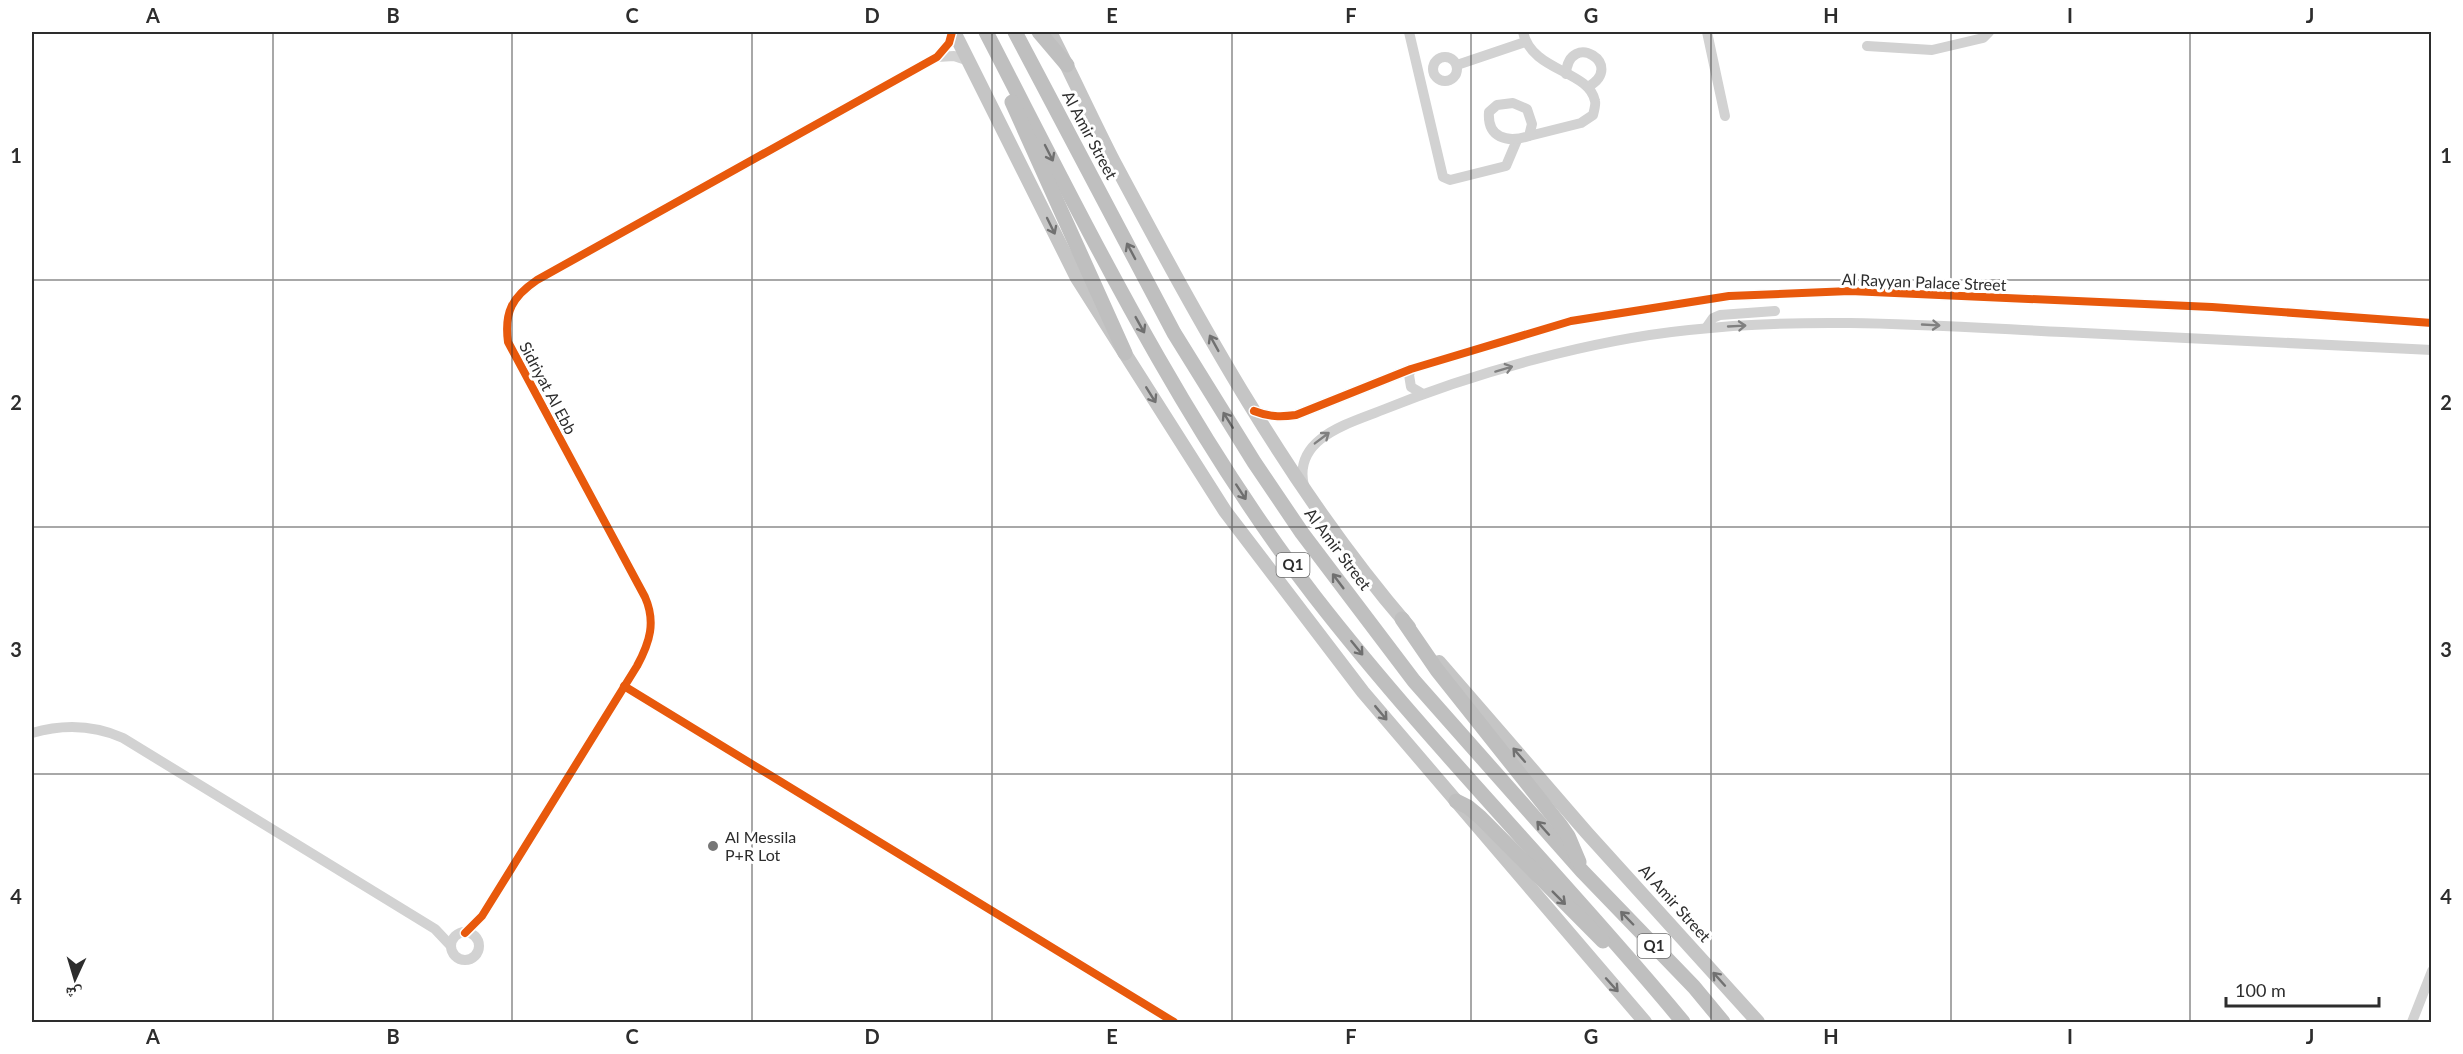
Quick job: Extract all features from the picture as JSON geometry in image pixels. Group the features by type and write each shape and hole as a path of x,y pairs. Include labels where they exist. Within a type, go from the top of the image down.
{"highway":[{"name":"Al Amir Street","path":"1016,32 1174,333 1254,462 1302,532 1414,681 1582,871 1694,987 1723,1023"},
{"path":"1039,32 1067,65"},
{"path":"989,38 1012,103 1125,353"},
{"name":"Q1","path":"989,38 1114,278 1180,398 1247,502 1314,595 1386,684 1628,955 1683,1023"},
{"path":"1402,619 1437,670 1561,826 1574,849 1582,871"},
{"path":"1456,801 1480,817 1597,935 1628,955"}],"main road":[{"path":"953,32 1077,278 1225,511 1337,660 1645,1023"},
{"name":"Al Amir Street","path":"1050,32 1114,161 1254,411 1346,548 1402,619 1587,833 1758,1023"}],"street":[{"name":"Sidriyat Al Ebb","path":"462,934 482,916 641,659 652,625 650,609 508,342 507,320 515,299 537,280 937,57 953,32"},
{"path":"1409,32 1443,177 1450,180 1506,166 1517,140"},
{"path":"1707,32 1725,116"},
{"path":"1867,46 1932,50 1983,38 1989,32"},
{"path":"1457,65 1524,37 1530,50 1544,61 1588,87 1596,101 1593,115 1581,123 1517,140 1501,137 1493,132 1488,123 1489,112 1497,105 1513,103 1527,109 1532,124 1529,136"},
{"path":"1566,74 1567,63 1573,55 1583,51 1593,54 1600,62 1602,73 1597,82 1588,87"},
{"path":"937,57 954,56 969,61"},
{"name":"Al Rayyan Palace Street","path":"1254,411 1265,416 1296,415 1411,369 1571,321 1729,296 1850,291 2212,307 2432,323"},
{"path":"1771,294 1778,324"},
{"path":"1706,328 1711,320 1720,315 1775,311"},
{"path":"1305,489 1301,474 1305,460 1312,447 1324,435 1423,394 1551,357 1642,337 1706,328 1778,324 1891,323 2432,350"},
{"path":"1411,369 1409,375 1411,387 1423,394"},
{"path":"624,686 1174,1023"},
{"path":"32,726 45,730"},
{"path":"32,734 45,730 92,728 123,738 435,929 451,946 457,957 468,960 478,951 477,940 474,936 435,929"},
{"name":"Sidriyat Al Ebb","path":"477,940 482,916"},
{"path":"451,946 462,934"},
{"path":"2412,1023 2432,971"}],"cycle path":[{"path":"465,933 482,916 637,666 648,640 651,623 645,597 508,342 507,322 512,306 521,293 537,280 937,57 949,43 952,32"},
{"path":"1254,411 1275,416 1296,415 1411,369 1571,321 1729,296 1850,291 2212,307 2432,323"},
{"path":"624,686 1174,1022"}],"place":[{"name":"Al Messila P+R Lot","path":"713,846"}]}
